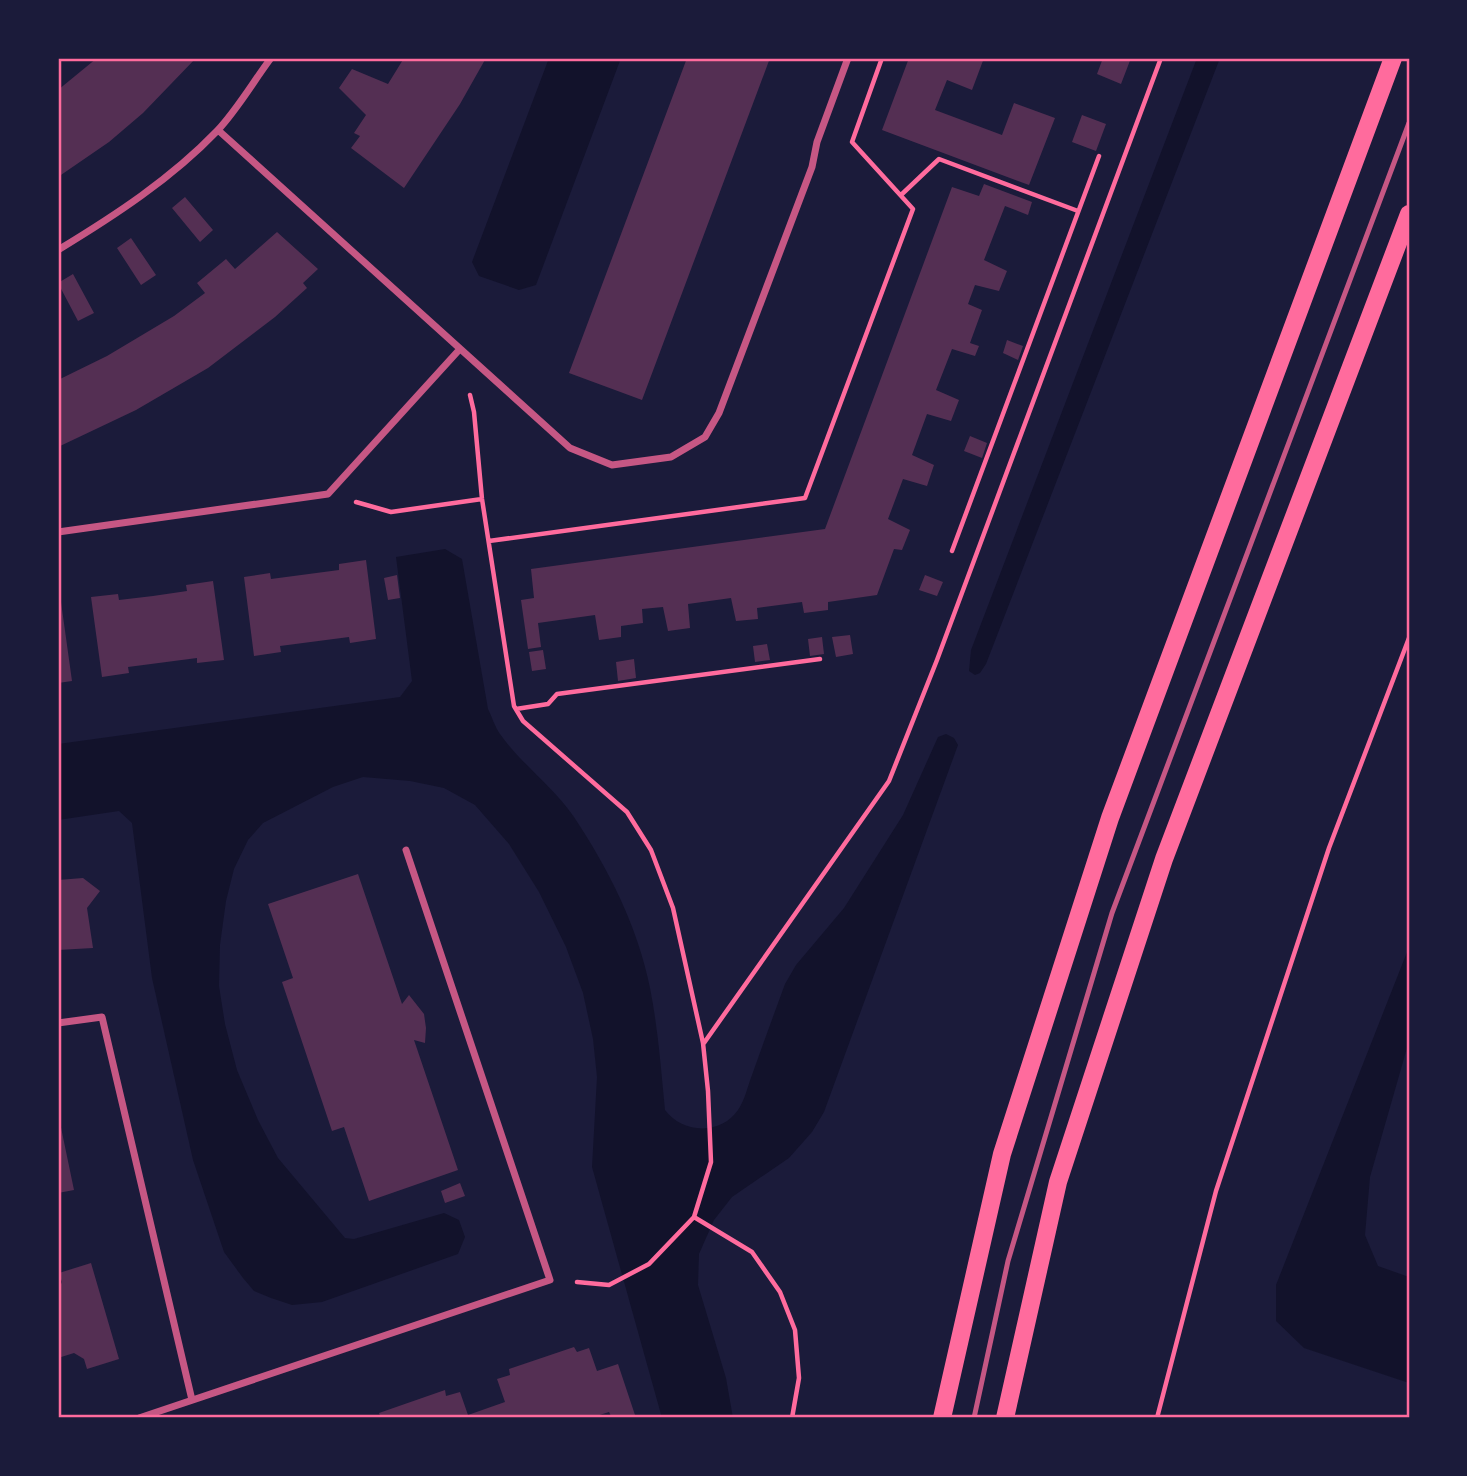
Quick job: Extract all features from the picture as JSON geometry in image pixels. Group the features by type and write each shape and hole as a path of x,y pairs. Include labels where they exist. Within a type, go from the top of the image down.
{"main road":[{"path":"942,1418 1002,1154 1110,818 1393,58"},
{"path":"1004,1418 1058,1182 1164,859 1409,214"}],"street":[{"path":"58,250 101,224 158,183 218,130 271,58"},
{"path":"218,130 570,449 612,465 671,457 705,437 719,413 812,167 817,142 849,58"},
{"path":"58,532 328,494 459,350"},
{"path":"139,1418 550,1280 406,850"},
{"path":"58,1023 102,1017 192,1401"}],"lane":[{"path":"974,1418 1008,1261 1112,913 1409,123"}],"path":[{"path":"489,541 805,498 913,209 852,142 882,58"},
{"path":"703,1043 889,782 1161,58"},
{"path":"951,551 1098,156"},
{"path":"901,195 939,159 1078,211"},
{"path":"459,350 474,412 482,499 516,709 523,721 627,812 651,850 673,908 703,1043 710,1110 711,1162 694,1217 649,1264 608,1285"},
{"path":"328,494 391,512 482,499"},
{"path":"1157,1418 1216,1191 1329,848 1409,638"},
{"path":"516,709 548,704 557,694 820,659"},
{"path":"694,1217 752,1252 780,1292 795,1330 799,1378 792,1418"}],"shaded area":[{"path":"549,58 621,58 536,285 519,290 479,276 472,262"},
{"path":"1197,58 1220,58 986,664 980,673 975,675 969,671 971,650"},
{"path":"445,549 462,559 488,709 497,728 508,745 557,795 574,817 610,877 630,921 650,988 665,1110 682,1124 712,1127 722,1124 738,1110 785,984 796,965 844,908 903,815 938,737 946,734 954,738 958,745 824,1112 812,1132 789,1158 732,1197 714,1220 699,1254 698,1285 726,1378 733,1418 662,1418 592,1167 597,1077 593,1039 583,993 566,947 539,892 509,844 475,805 444,788 410,781 363,777 333,787 263,823 248,840 234,869 220,945 219,986 237,1070 278,1158 345,1238 354,1239 444,1213 459,1220 465,1237 458,1254 322,1302 292,1305 254,1291 224,1252 193,1160 152,978 132,823 119,811 58,820 58,744 400,697 412,681 396,557"},
{"path":"1409,947 1409,1041 1370,1177 1365,1235 1378,1266 1409,1277 1409,1383 1304,1348 1276,1321 1276,1285"}],"building":[{"path":"97,58 196,58 143,113 109,142 58,177 58,90"},
{"path":"404,58 486,58 460,104 404,188 351,148 360,136 354,133 366,115 339,88 352,69 388,84"},
{"path":"687,58 770,58 642,400 569,373"},
{"path":"909,58 984,58 972,90 947,80 935,110 1002,135 1014,103 1055,118 1029,185 882,130"},
{"path":"1103,58 1131,58 1121,84 1097,74"},
{"path":"1082,115 1106,124 1096,151 1072,142"},
{"path":"984,184 1032,202 1028,215 1005,206 984,260 1007,271 999,291 975,285 968,304 982,310 970,343 979,346 975,356 952,349 936,390 959,400 951,421 927,414 912,455 934,465 927,486 903,479 888,519 910,530 902,550 894,549 877,595 828,602 828,610 804,613 802,602 757,608 758,619 736,621 731,598 688,604 690,628 668,631 663,607 642,609 643,623 621,626 621,637 599,640 595,615 538,623 541,647 528,649 521,600 534,598 531,569 825,529 952,187 979,196"},
{"path":"185,197 213,230 200,242 172,208"},
{"path":"277,232 318,269 303,283 307,288 275,317 208,368 136,410 58,447 58,380 107,356 174,316 205,293 197,283 226,259 235,269"},
{"path":"131,238 156,275 141,285 117,248"},
{"path":"73,274 94,313 78,321 58,283"},
{"path":"1007,340 1023,346 1018,360 1003,353"},
{"path":"970,436 987,443 982,458 964,451"},
{"path":"366,560 376,639 350,643 349,637 280,646 281,652 254,656 244,577 270,573 271,579 339,570 339,564"},
{"path":"397,575 400,598 388,600 384,578"},
{"path":"925,575 943,582 937,596 919,590"},
{"path":"213,581 224,660 197,663 197,658 128,667 129,673 102,677 91,597 118,594 119,600 153,596 187,591 186,585"},
{"path":"58,602 61,602 72,681 58,683"},
{"path":"850,635 853,654 836,657 832,637"},
{"path":"822,637 824,654 810,656 808,639"},
{"path":"767,644 770,660 755,662 753,646"},
{"path":"543,650 546,669 532,671 529,652"},
{"path":"634,659 636,678 618,681 616,662"},
{"path":"358,874 402,1004 409,995 424,1014 425,1043 414,1040 458,1170 369,1201 344,1127 332,1131 282,982 293,978 268,904"},
{"path":"83,878 100,891 87,908 93,948 58,950 58,880"},
{"path":"58,1113 74,1190 58,1193"},
{"path":"460,1183 465,1196 445,1203 441,1191"},
{"path":"91,1263 119,1359 87,1369 84,1359 74,1353 58,1358 58,1291 62,1282 59,1273"},
{"path":"574,1347 577,1352 589,1348 597,1371 618,1364 636,1418 612,1418 609,1412 590,1418 381,1418 379,1413 445,1390 446,1396 460,1392 468,1415 505,1402 497,1379 510,1375 509,1369"}]}
